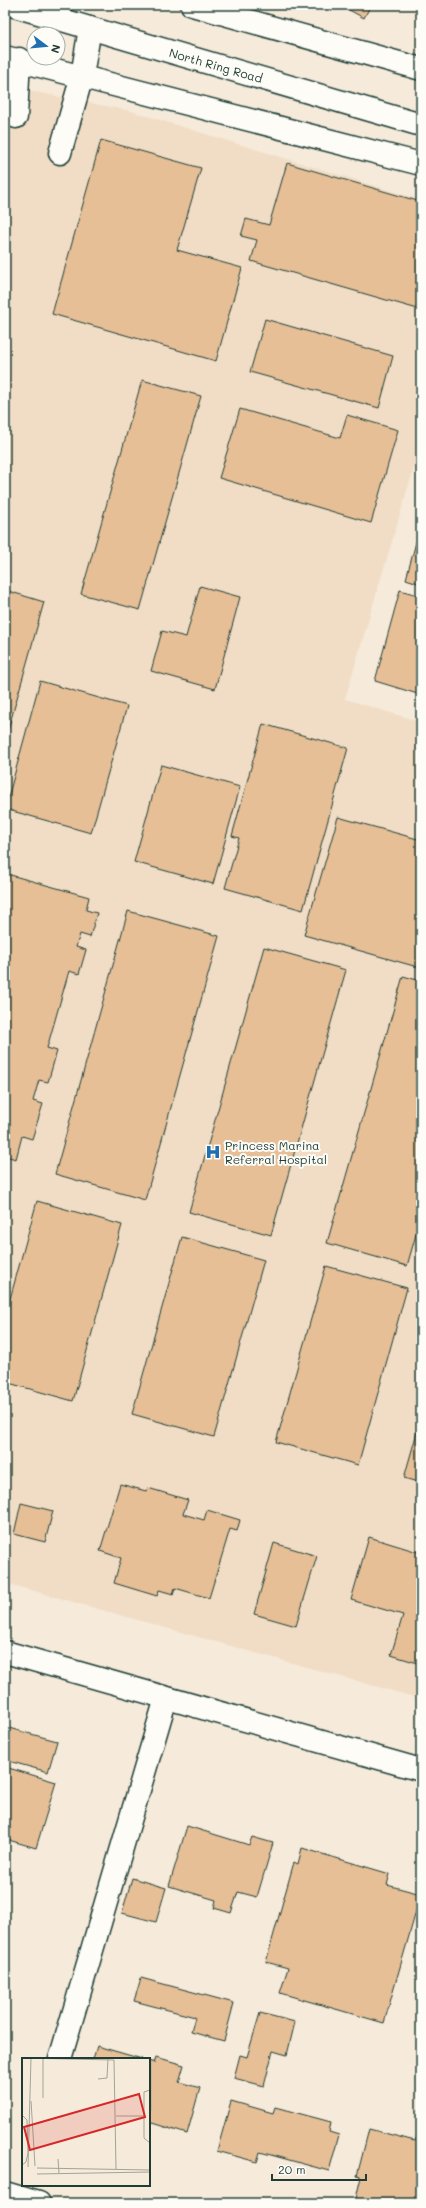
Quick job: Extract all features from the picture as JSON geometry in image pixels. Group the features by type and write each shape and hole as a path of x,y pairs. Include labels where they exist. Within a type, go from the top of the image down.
{"street":[{"name":"North Ring Road","path":"11,5 421,125"},
{"path":"192,5 421,69"},
{"path":"60,153 82,76 90,28"},
{"path":"16,117 12,58 421,164"},
{"path":"5,1652 421,1770"},
{"path":"60,2058 166,1698"}],"shaded area":[{"name":"Princess Marina Referral Hospital","path":"5,86 131,111 421,200 421,444 345,699 421,722 421,1699 5,1583"}],"building":[{"path":"340,5 371,5 364,18"},
{"path":"101,140 201,168 177,250 242,268 216,361 52,314"},
{"path":"287,163 421,202 421,310 251,261 257,240 241,236 246,219 269,225"},
{"path":"265,319 393,356 379,408 250,372"},
{"path":"142,380 201,396 140,610 81,594"},
{"path":"240,409 340,438 347,415 398,430 371,523 219,478"},
{"path":"421,524 421,584 406,579"},
{"path":"200,586 240,597 215,689 151,671 162,631 186,637"},
{"path":"5,590 44,602 5,741"},
{"path":"400,590 421,596 421,695 375,681"},
{"path":"40,681 127,706 91,833 5,809"},
{"path":"263,724 348,748 303,910 225,888 239,838 232,836"},
{"path":"161,765 240,787 213,884 134,862"},
{"path":"338,817 421,840 421,968 304,935"},
{"path":"7,874 89,897 86,910 97,913 90,937 80,934 76,947 86,950 79,974 69,971 47,1048 57,1051 48,1082 39,1080 33,1101 43,1104 32,1139 22,1136 16,1159 5,1156 5,882"},
{"path":"128,911 219,936 145,1200 55,1174"},
{"path":"264,947 346,970 271,1235 189,1212"},
{"path":"403,976 421,981 421,1217 407,1266 327,1243"},
{"path":"37,1201 122,1225 73,1401 5,1382 5,1317"},
{"path":"182,1237 264,1260 214,1437 132,1414"},
{"path":"326,1266 407,1288 358,1465 276,1442"},
{"path":"421,1418 421,1483 404,1478"},
{"path":"120,1484 146,1491 148,1488 188,1500 183,1514 204,1520 207,1510 240,1520 237,1531 230,1529 209,1598 175,1588 173,1594 159,1590 157,1596 114,1583 121,1558 100,1551"},
{"path":"21,1503 53,1511 45,1542 14,1534"},
{"path":"369,1537 421,1553 421,1664 391,1655 403,1615 351,1600"},
{"path":"274,1543 317,1556 296,1626 254,1614"},
{"path":"5,1727 57,1741 48,1772 5,1760"},
{"path":"5,1767 56,1782 36,1848 5,1839"},
{"path":"187,1826 249,1845 252,1837 273,1843 257,1897 238,1892 231,1913 214,1908 216,1900 169,1886"},
{"path":"302,1848 390,1874 387,1885 421,1894 384,2023 280,1993 288,1968 266,1962 294,1862 298,1864"},
{"path":"132,1878 166,1888 156,1922 122,1913"},
{"path":"141,1978 234,2003 224,2041 191,2032 195,2017 134,2001"},
{"path":"260,2013 295,2022 287,2055 273,2051 264,2086 234,2078 240,2055 247,2057"},
{"path":"97,2046 139,2058 93,2058"},
{"path":"156,2057 184,2065 179,2082 200,2088 187,2134 150,2122 150,2061 154,2063"},
{"path":"231,2101 273,2113 275,2107 331,2122 329,2132 339,2135 329,2171 260,2152 257,2162 217,2151"},
{"path":"369,2129 415,2141 417,2137 421,2138 421,2203 373,2203 356,2198 361,2177 357,2176"}],"place":[{"name":"Princess Marina Referral Hospital","path":"213,1152"}]}
